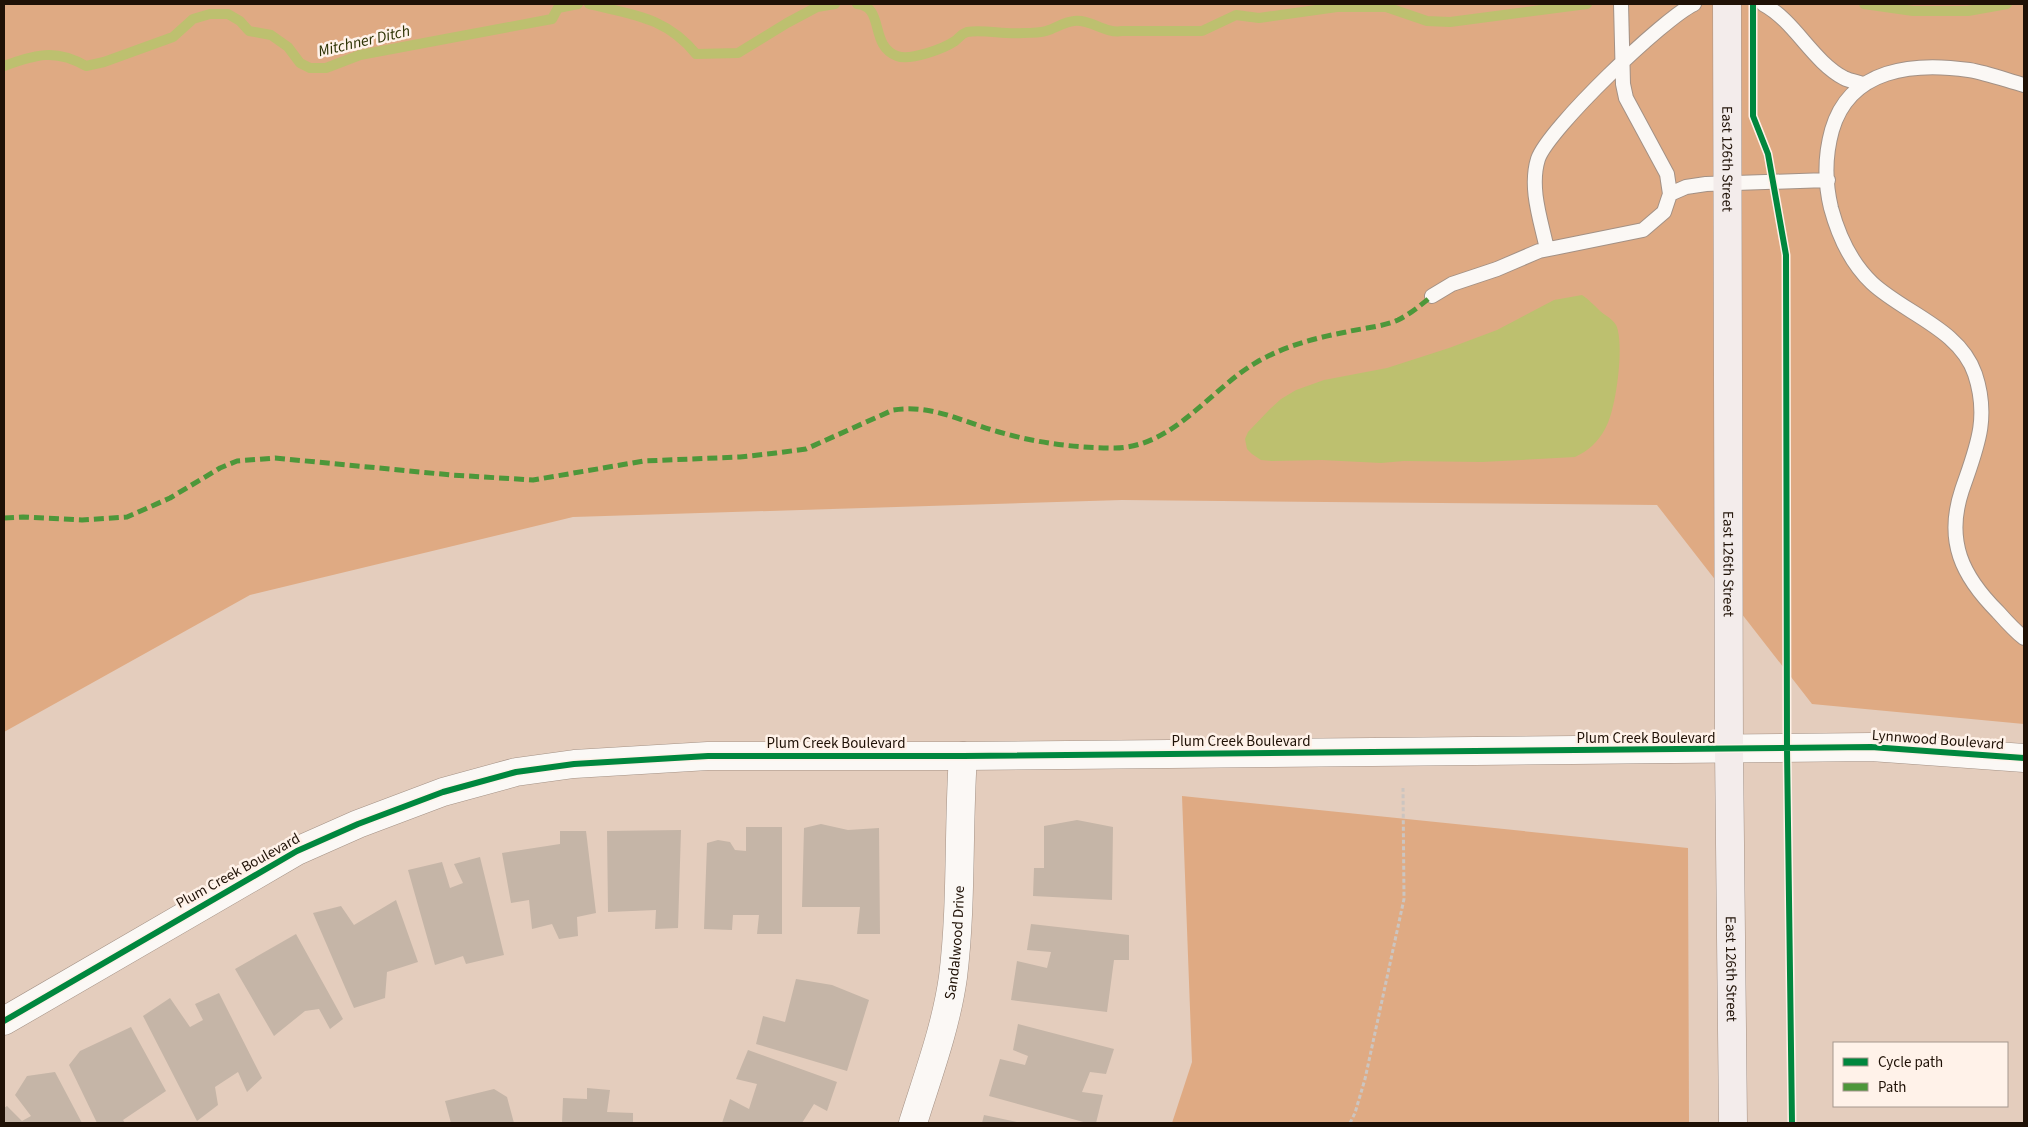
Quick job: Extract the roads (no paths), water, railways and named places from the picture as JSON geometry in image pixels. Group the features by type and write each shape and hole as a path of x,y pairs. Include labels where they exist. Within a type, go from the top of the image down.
{"street":[{"name":"East 126th Street","path":"1728,4 1729,750 1734,1123"},
{"name":"Lynnwood Boulevard","path":"1729,750 1871,747 2024,758"},
{"name":"Plum Creek Boulevard","path":"4,1021 297,851 358,824 443,792 507,775 574,764 708,756 1729,750"},
{"name":"Sandalwood Drive","path":"913,1123 936,1051 953,977 958,908 963,756"}],"lane":[{"path":"1547,249 1536,194 1538,158 1553,136 1622,64 1667,22 1694,4"},
{"path":"1763,4 1781,17 1831,68 1844,78 1863,84"},
{"path":"1432,296 1452,284 1547,249 1643,230 1664,212 1670,194 1667,174 1626,98 1622,64 1621,8"},
{"path":"2022,83 1970,70 1922,68 1880,74 1863,84 1852,94 1840,110 1829,142 1826,166 1831,206 1838,231 1857,266 1882,292 1945,334 1957,346 1974,371 1982,405 1982,421 1980,439 1956,512 1956,545 1959,557 1976,589 2024,638"},
{"path":"1670,194 1686,186 1828,180"}],"waterway":[{"name":"Mitchner Ditch","path":"4,66 35,56 45,55 64,57 86,66 104,62 173,37 193,19 210,14 228,14 240,21 249,31 271,35 288,47 300,63 310,68 326,68 360,55 552,19 558,8 578,4"},
{"name":"Mitchner Ditch","path":"589,4 648,19 661,25 673,32 696,54 738,53 817,7 835,4"},
{"name":"Mitchner Ditch","path":"857,4 866,6 871,12 875,19 879,36 888,51 903,57 918,56 935,51 950,44 967,32 1037,33 1074,21 1086,22 1104,29 1116,31 1202,31 1236,15 1259,18 1337,7 1386,7 1427,21 1450,22 1587,4"},
{"name":"Mitchner Ditch","path":"1864,4 1913,11 1968,11 2007,4"}]}
